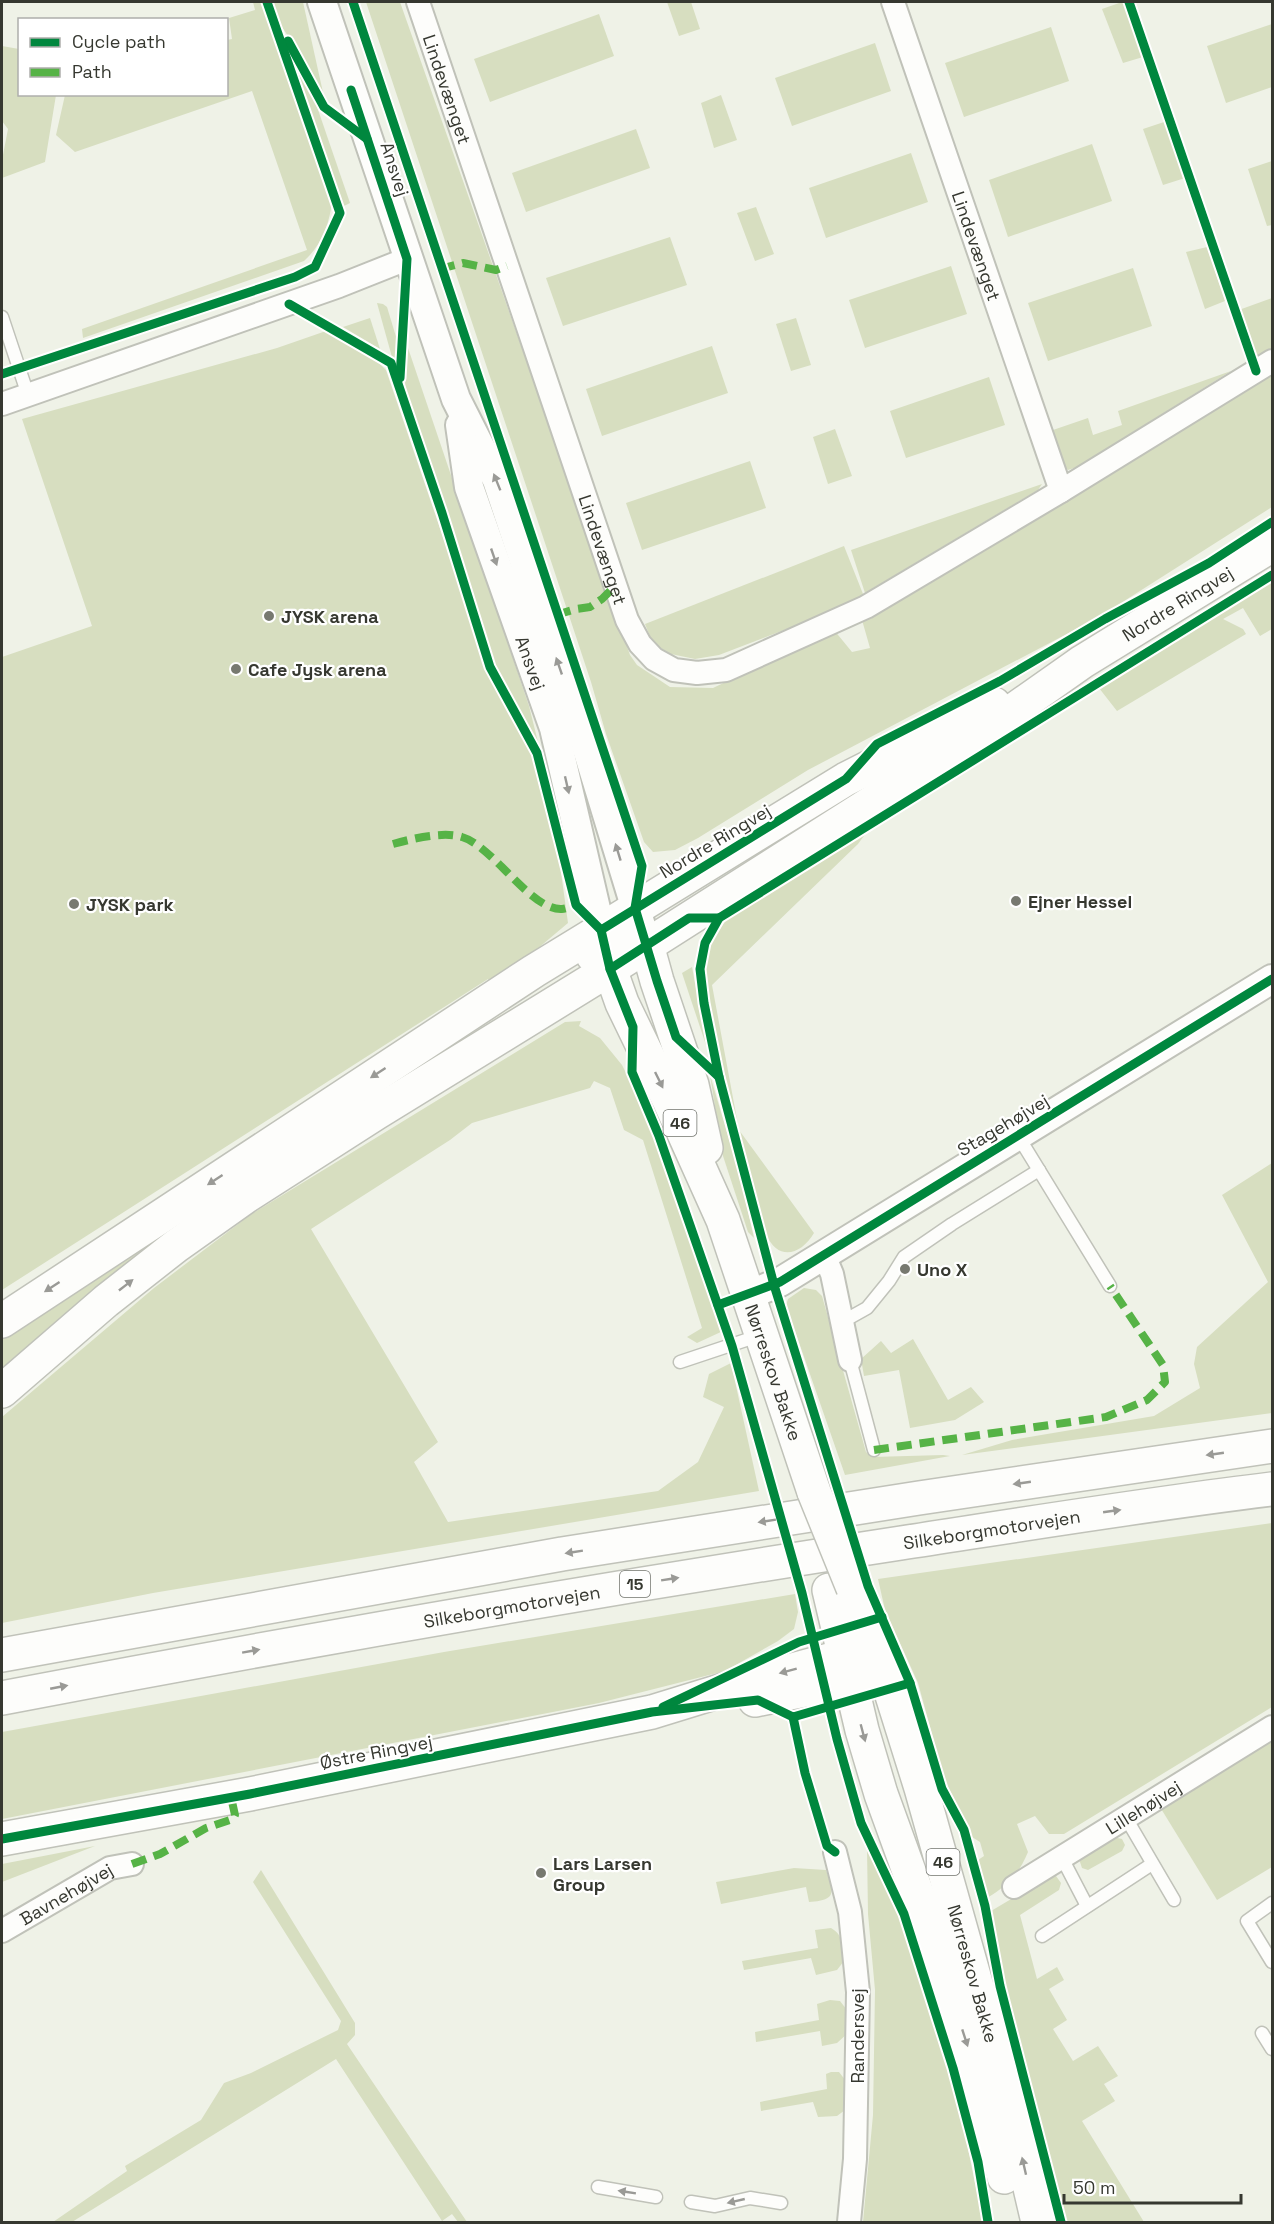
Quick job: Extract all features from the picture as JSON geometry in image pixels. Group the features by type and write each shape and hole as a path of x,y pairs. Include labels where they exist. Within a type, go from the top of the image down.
{"main road":[{"name":"Nordre Ringvej","path":"642,928 981,733 1082,662 1272,545"},
{"name":"Nordre Ringvej","path":"642,928 846,779 974,713 1082,662"},
{"path":"2,1321 534,971 606,949 624,949 642,928"},
{"name":"Nørreskov Bakke","path":"642,928 692,1085 723,1220"},
{"path":"2,1391 106,1301 167,1253 449,1050 606,949"},
{"name":"Nørreskov Bakke","path":"606,949 622,1003 723,1220 813,1487 860,1667 881,1794 918,1896 982,2092 1009,2194 1014,2223"},
{"name":"15","path":"2,1655 562,1554 931,1496 1272,1446"},
{"name":"Silkeborgmotorvejen","path":"2,1698 214,1657 634,1584 1097,1513 1272,1489"},
{"name":"Nørreskov Bakke","path":"860,1667 921,1788 1012,2111 1038,2223"},
{"name":"Østre Ringvej","path":"2,1839 273,1789 652,1712 756,1680 860,1667"}],"street":[{"name":"Ansvej","path":"322,2 456,399 497,480 588,752 642,928"},
{"name":"Lindevænget","path":"418,2 626,618 640,644 654,659 674,670 697,673 726,670 866,607 1061,491 1272,361"},
{"name":"Lindevænget","path":"893,2 1061,491"},
{"path":"2,404 339,286 407,259"},
{"name":"Ansvej","path":"456,399 469,487 554,728 606,949"},
{"name":"Stagehøjvej","path":"749,1295 780,1282 1272,979"},
{"path":"824,1255 832,1274 850,1360"},
{"name":"Lillehøjvej","path":"1014,1887 1272,1727"},
{"name":"Randersvej","path":"835,1852 850,1912 858,1992 855,2159 849,2223"},
{"name":"Bavnehøjvej","path":"2,1931 110,1868 132,1864"}],"lane":[{"path":"2,317 28,395"},
{"path":"1018,1136 1110,1286"},
{"path":"842,1322 867,1308 890,1281 904,1257 1039,1170"},
{"path":"680,1362 762,1335"},
{"path":"850,1360 874,1450"},
{"path":"1126,1818 1174,1900"},
{"path":"1062,1857 1088,1906"},
{"path":"1042,1936 1152,1864"},
{"path":"1272,1903 1247,1921 1272,1962"},
{"path":"1262,2033 1272,2049"},
{"path":"598,2187 656,2197"},
{"path":"691,2202 715,2206 750,2198 781,2203"}],"green space":[{"path":"253,2 263,2 332,201 327,226 320,241 304,261 83,338 82,329 307,250 252,91 75,152 56,135 65,96 228,96 228,40 232,39 229,18 255,10"},
{"path":"270,2 303,2 324,97 300,54 274,15"},
{"path":"366,2 400,2 630,655 637,665 670,687 713,688 834,630 852,652 870,648 862,620 1272,372 1272,507 1099,617 808,770 698,838 675,850 653,852 644,842 606,734 591,682"},
{"path":"667,2 691,2 700,29 679,36"},
{"path":"1125,2 1143,57 1123,63 1102,9"},
{"path":"599,14 614,56 490,102 474,59"},
{"path":"1272,24 1272,87 1226,103 1207,46"},
{"path":"1051,27 1069,81 964,117 945,63"},
{"path":"875,43 891,91 792,126 775,78"},
{"path":"2,46 18,49 18,96 56,96 45,162 2,178 2,160 8,129 2,121"},
{"path":"290,51 314,98 350,203 342,207"},
{"path":"721,95 737,140 714,148 701,103"},
{"path":"1167,121 1185,178 1163,185 1143,129"},
{"path":"636,129 650,168 526,212 512,173"},
{"path":"1092,144 1112,201 1008,237 989,180"},
{"path":"911,153 928,202 826,238 809,188"},
{"path":"1272,161 1272,225 1267,226 1248,169"},
{"path":"756,207 774,254 755,261 737,213"},
{"path":"670,237 687,285 563,326 546,278"},
{"path":"1207,247 1225,301 1205,309 1186,252"},
{"path":"951,266 967,314 865,348 849,300"},
{"path":"1133,268 1152,326 1048,361 1028,303"},
{"path":"1272,298 1272,348 1254,359 1236,311"},
{"path":"377,303 387,307 397,340 395,368"},
{"path":"370,318 380,349 343,327"},
{"path":"796,318 811,365 791,371 776,324"},
{"path":"326,331 386,370 489,672 531,751 560,865 568,923 493,986 488,979 2,1290 2,657 92,626 22,419 277,348"},
{"path":"406,342 529,706 539,746 494,662 451,536 405,393"},
{"path":"712,346 728,393 602,436 586,389"},
{"path":"1231,371 1077,467 1068,470 1064,466 1053,430 1088,418 1093,435 1122,425 1118,411"},
{"path":"989,377 1005,425 906,458 890,411"},
{"path":"835,429 852,476 828,484 813,437"},
{"path":"750,461 766,508 642,550 626,503"},
{"path":"1042,484 1038,490 865,593 851,550"},
{"path":"844,546 865,599 719,655 695,659 671,654 653,644 645,624"},
{"path":"1272,581 1272,629 1260,636 1243,608 1223,619 1243,629 1246,634 1117,711 1099,688"},
{"path":"869,829 858,844 712,985 739,1130 737,1132 706,989 704,966 708,948 728,917"},
{"path":"692,967 707,1048 682,973"},
{"path":"581,1021 579,1026 600,1038 622,1065 640,1101 723,1331 697,1343 687,1337 702,1328 643,1140 624,1130 610,1088 594,1081 590,1088 472,1123 450,1140 311,1229 438,1442 414,1462 448,1522 658,1491 698,1462 724,1407 703,1397 709,1374 731,1363 759,1491 153,1593 2,1623 2,1417 154,1288 250,1215 565,1022"},
{"path":"710,1075 739,1173 754,1238 748,1232 723,1156"},
{"path":"739,1130 814,1233 809,1241 796,1250 783,1252 777,1249 766,1234"},
{"path":"1272,1163 1272,1413 962,1455 1012,1440 1154,1416 1200,1388 1194,1364 1197,1347 1268,1282 1222,1195"},
{"path":"239,1172 2,1377 2,1330"},
{"path":"804,1288 816,1290 822,1296 866,1452 872,1457 950,1456 845,1475 786,1305 788,1299"},
{"path":"913,1339 948,1400 971,1387 984,1402 955,1420 910,1428 899,1370 864,1376 861,1359 881,1341 891,1353"},
{"path":"1272,1523 1272,1707 1064,1834 1049,1834 1035,1816 1017,1824 1028,1852 1012,1879 987,1898 978,1860 984,1856 980,1842 972,1837 944,1778 918,1683 885,1610 878,1579"},
{"path":"795,1594 798,1612 794,1629 778,1641 725,1671 599,1703 2,1819 2,1732 444,1652"},
{"path":"1272,1738 1272,1867 1217,1900 1160,1807"},
{"path":"1113,1837 1122,1839 1125,1845 1122,1851 1088,1870 1082,1868 1079,1859"},
{"path":"95,1846 2,1882 2,1864"},
{"path":"867,1849 895,1899 927,1996 959,2105 983,2222 863,2222 873,2115 875,1990 868,1914"},
{"path":"794,1868 826,1870 832,1890 829,1897 809,1902 806,1887 721,1904 716,1882"},
{"path":"261,1870 355,2023 355,2035 347,2044 467,2222 458,2222 452,2214 442,2221 336,2059 72,2222 53,2222 127,2171 125,2166 201,2120 224,2083 251,2073 338,2030 341,2021 253,1882"},
{"path":"1056,1876 1061,1883 1059,1890 1020,1915 1037,1979 1057,1967 1064,1980 1049,1989 1067,2020 1053,2029 1073,2061 1098,2046 1118,2076 1104,2084 1115,2101 1082,2121 1144,2222 1065,2222 1034,2106 991,1911 1048,1877"},
{"path":"831,1928 841,1938 843,1947 844,1961 837,1970 816,1975 811,1958 744,1970 742,1961 818,1948 815,1930"},
{"path":"830,2000 840,2001 847,2010 848,2033 837,2043 822,2046 820,2031 756,2042 755,2032 819,2020 817,2004"},
{"path":"839,2072 846,2081 845,2110 837,2116 818,2117 813,2102 761,2111 760,2102 827,2089 826,2074"}],"marked path":[{"path":"440,269 463,263 496,270 507,266"},
{"path":"556,615 590,607 615,586"},
{"path":"393,844 437,835 462,837 486,852 538,900 550,907 562,909 576,905"},
{"path":"874,1450 1106,1417 1147,1400 1165,1382 1163,1365 1110,1286"},
{"path":"132,1864 160,1854 206,1828 233,1819 235,1815 231,1797"}],"cycle path":[{"path":"2,374 295,277 315,267 340,213 267,2"},
{"path":"353,2 642,866 635,908 676,1037 719,1077"},
{"path":"1129,2 1256,371"},
{"path":"288,41 324,107 367,139"},
{"path":"351,90 407,259 400,378"},
{"path":"289,304 391,363 442,513 490,667 537,753 576,905 601,930"},
{"path":"601,930 846,779 877,744 1000,681 1105,619 1209,563 1272,522"},
{"path":"1061,2222 1000,1986 985,1906 964,1830 942,1789 910,1683 868,1586 774,1285 719,1077 704,1003 700,969 705,943 719,918 1272,575"},
{"path":"610,969 689,918 719,918"},
{"path":"601,930 610,969 633,1027 632,1072 659,1136 732,1346 802,1593 837,1739 861,1823 904,1914 953,2068 978,2162 988,2222"},
{"path":"718,1305 780,1282 1272,979"},
{"path":"663,1707 799,1642 882,1617"},
{"path":"2,1839 250,1794 652,1712 758,1700 793,1717 910,1683"},
{"path":"793,1717 805,1773 827,1846 835,1852"}],"place":[{"name":"JYSK arena","path":"269,616"},
{"name":"Cafe Jysk arena","path":"236,669"},
{"name":"Ejner Hessel","path":"1016,901"},
{"name":"JYSK park","path":"74,904"},
{"name":"Uno X","path":"905,1269"},
{"name":"Lars Larsen Group","path":"541,1873"}]}
